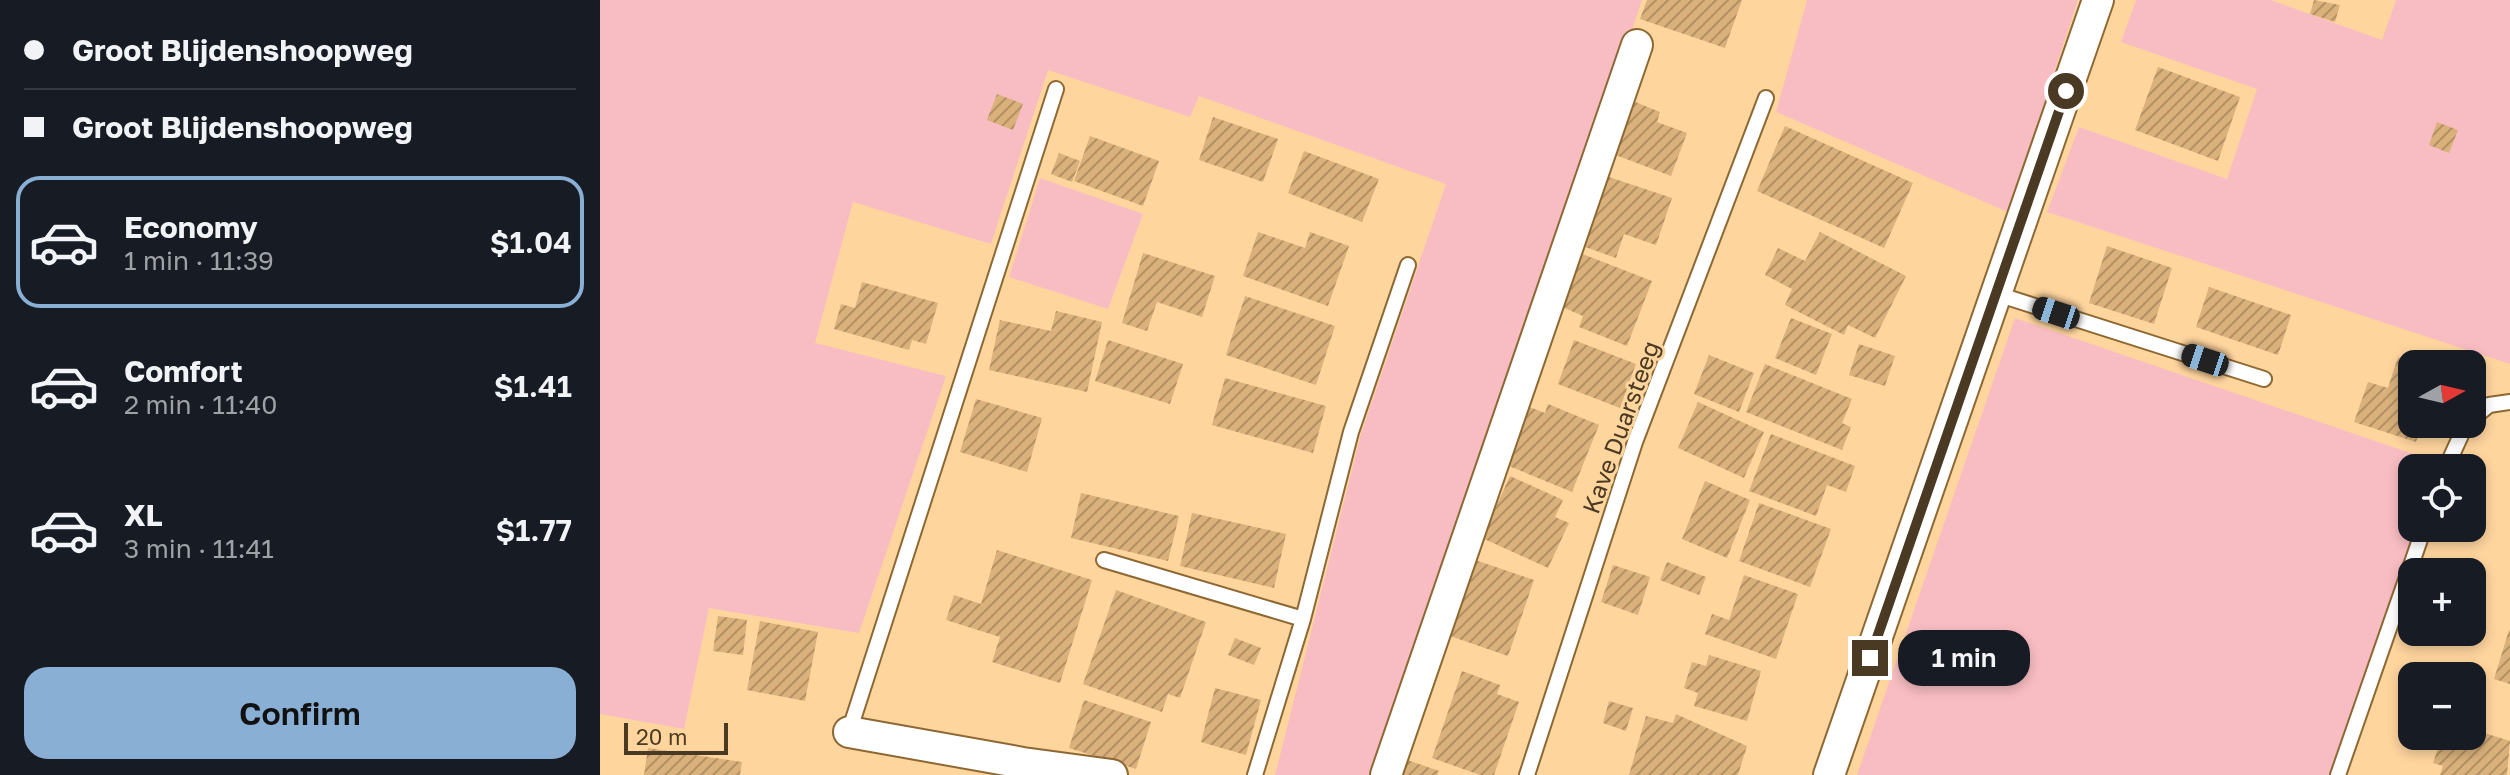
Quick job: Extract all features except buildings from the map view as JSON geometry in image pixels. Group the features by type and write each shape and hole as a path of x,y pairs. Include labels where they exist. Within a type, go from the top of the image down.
{"street":[{"path":"1829,775 2098,0"},
{"path":"1386,775 1637,45"},
{"path":"849,732 1112,775"}],"lane":[{"path":"849,732 1056,89"},
{"name":"Kave Duarsteeg","path":"1527,775 1635,442 1766,98"},
{"path":"1255,775 1303,619 1351,432 1408,265"},
{"path":"1997,294 2264,379"},
{"path":"2486,407 2510,402"},
{"path":"2338,775 2419,542"},
{"path":"1104,560 1303,619"}],"shaded area":[{"path":"600,0 1642,0 1384,775 1275,775 1361,434 1446,184 1199,96 1190,117 1048,70 991,244 853,202 815,343 946,376 859,633 709,608 684,729 600,714"},
{"path":"1807,0 2078,0 2008,212 1776,112"},
{"path":"2136,0 2271,0 2382,40 2396,0 2510,0 2510,364 2486,356 2486,350 2467,350 2047,212 2079,127 2227,179 2257,89 2121,42"},
{"path":"1040,178 1143,214 1108,309 1009,277"},
{"path":"2015,318 2414,454 2398,454 2398,542 2413,542 2408,558 2398,558 2398,588 2336,775 1857,775"}],"route":[{"path":"1870,658 2066,91"}]}
